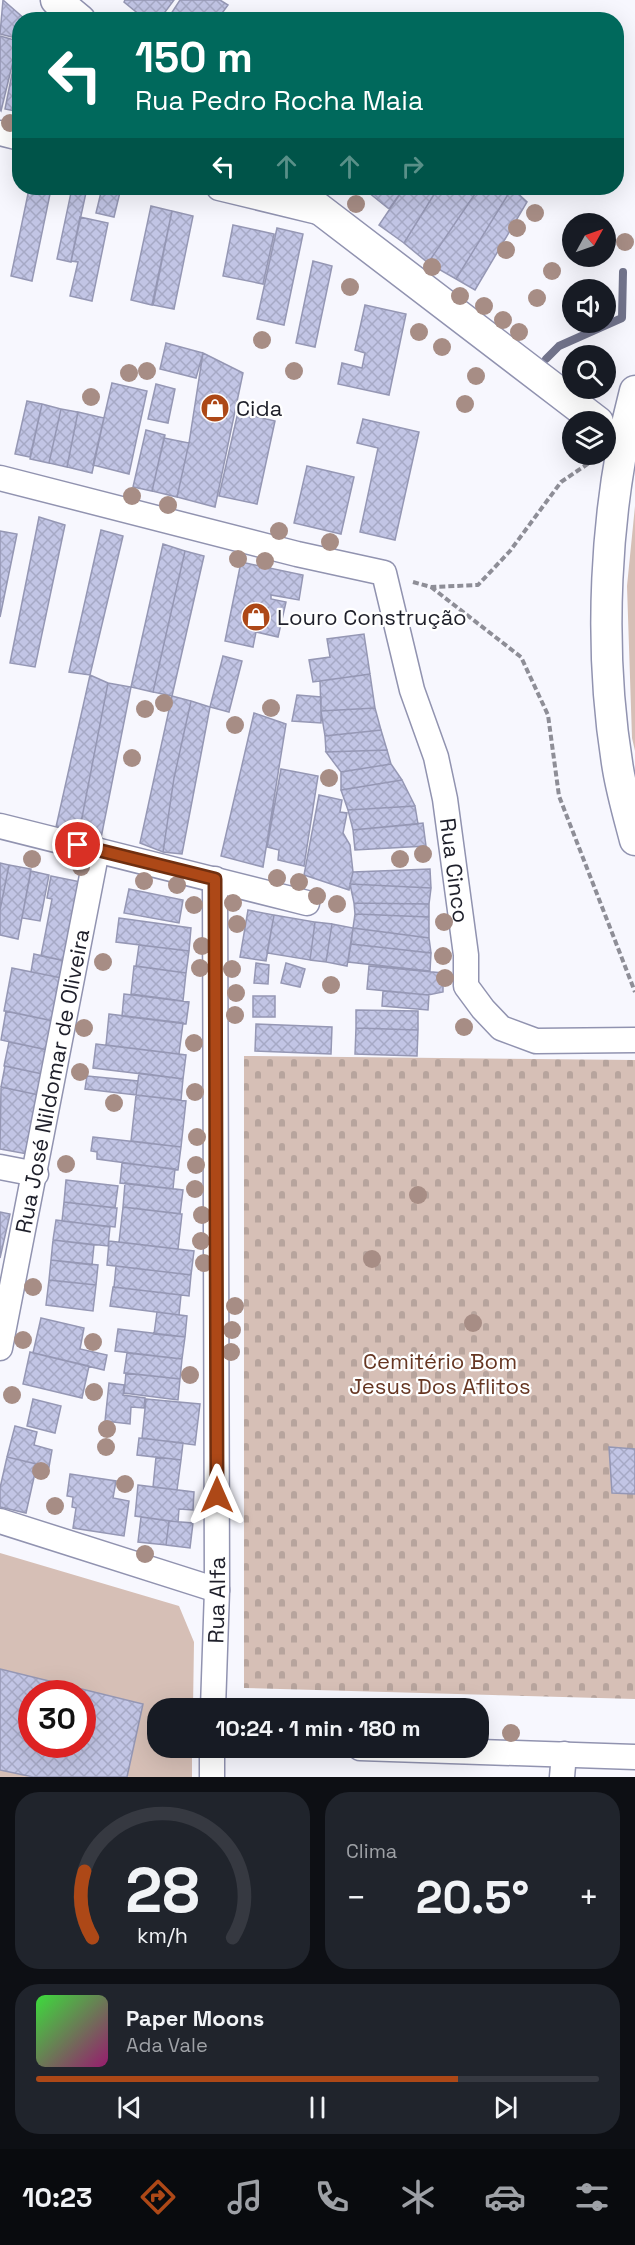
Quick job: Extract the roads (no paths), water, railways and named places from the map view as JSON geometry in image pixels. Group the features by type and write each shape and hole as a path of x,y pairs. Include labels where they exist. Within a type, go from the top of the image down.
{"street":[{"path":"56,0 70,12"},
{"path":"248,195 325,214"},
{"path":"301,195 584,411"},
{"path":"616,428 635,391"},
{"path":"610,465 609,673 618,769 635,840"},
{"name":"Rua Cinco","path":"0,478 297,554 384,573 412,690 436,757 445,799 466,955 466,986 501,1028 536,1041 635,1040"},
{"path":"0,826 307,903"},
{"name":"Rua José Nildomar de Oliveira","path":"0,1348 36,1174 97,850"},
{"name":"Rua Alfa","path":"213,1698 217,1590 215,879"},
{"path":"0,1167 36,1174"},
{"path":"0,1521 217,1590"},
{"path":"473,1758 563,1766 635,1757"},
{"path":"212,1758 212,1777"}],"waterway":[{"path":"546,359 559,346 622,318 623,272"}],"place":[{"name":"Cida","path":"215,408"},
{"name":"Louro Construção","path":"256,617"}],"park label":[{"name":"Cemitério Bom Jesus Dos Aflitos","path":"440,1374"}]}
